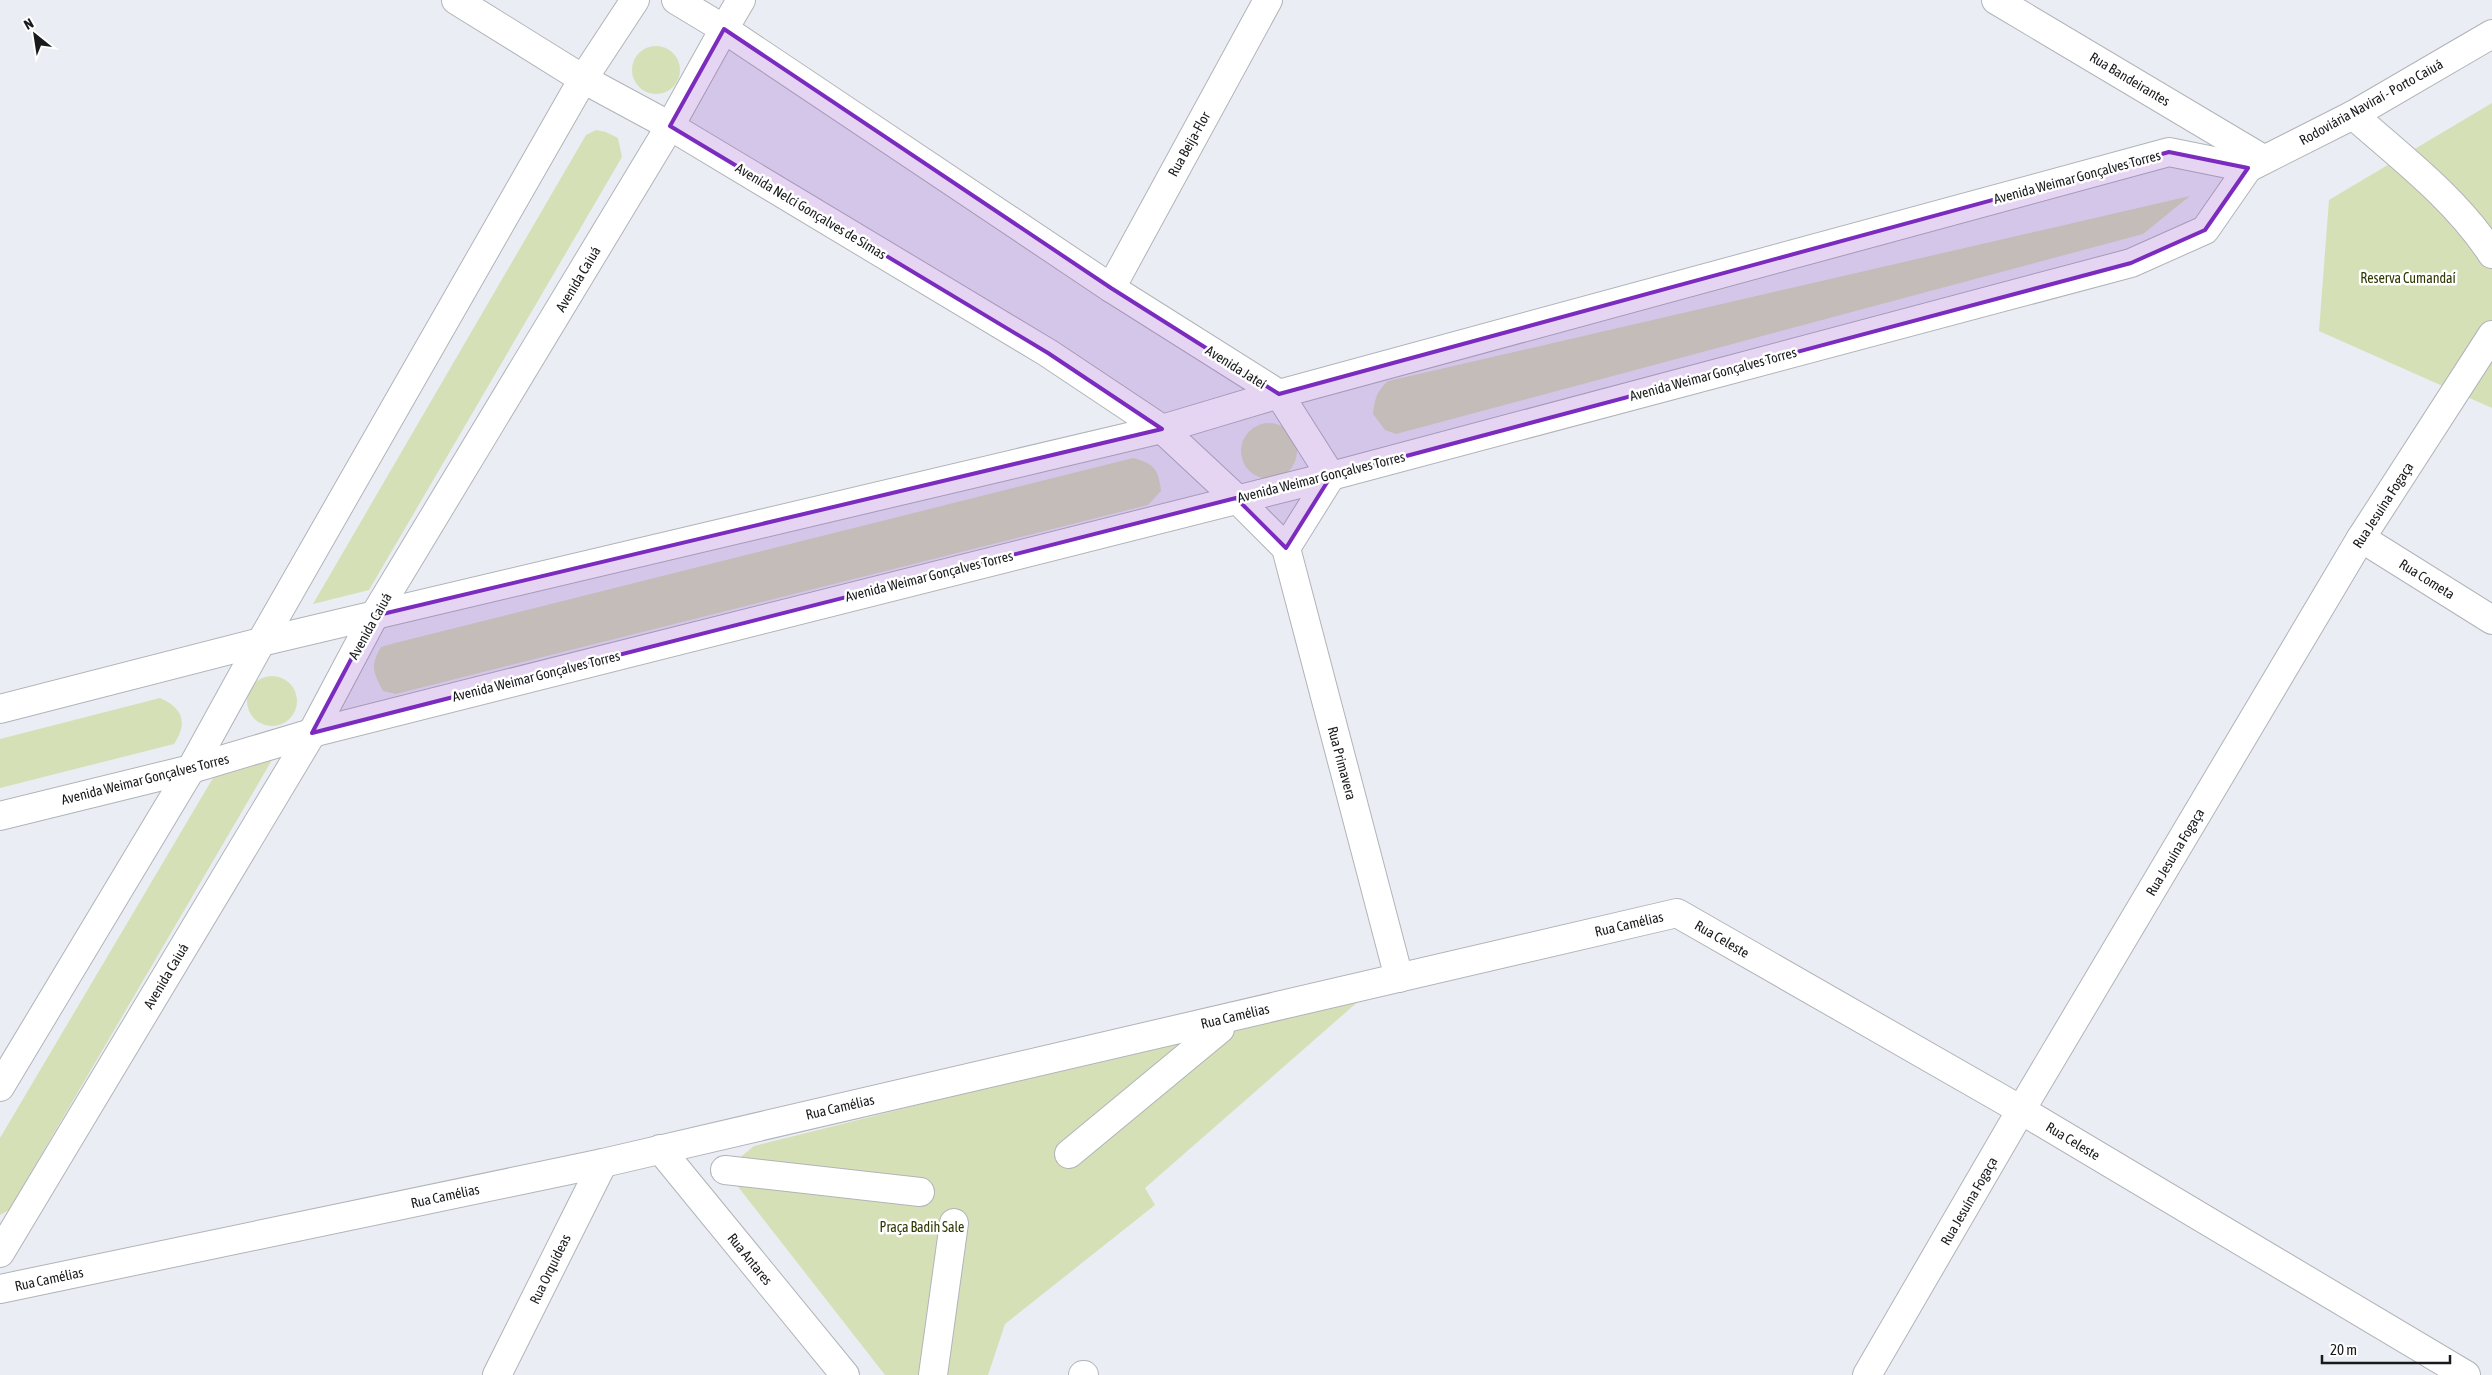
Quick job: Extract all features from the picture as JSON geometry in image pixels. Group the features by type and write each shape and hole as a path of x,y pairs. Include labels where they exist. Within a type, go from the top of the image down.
{"street":[{"name":"Avenida Nelci Gonçalves de Simas","path":"456,0 583,79 670,126 1048,353 1162,429"},
{"path":"0,1087 191,769 260,642 583,79 635,0"},
{"path":"676,0 724,29 1111,288"},
{"name":"Avenida Caiuá","path":"0,1253 312,733 374,616 670,126 741,0"},
{"name":"Rua Beija-Flor","path":"1111,288 1268,0"},
{"name":"Rua Bandeirantes","path":"1996,0 2256,164"},
{"name":"Rodoviária Naviraí - Porto Caiuá","path":"2256,164 2353,115 2492,34"},
{"path":"2353,115 2436,188 2482,239 2492,254"},
{"name":"Avenida Weimar Gonçalves Torres","path":"0,709 260,642 1162,429 1279,394 2169,152 2256,164 2205,230 2131,263 1331,476 1236,498 312,733 191,769 0,816"},
{"name":"Avenida Jateí","path":"1111,288 1279,394 1331,476"},
{"name":"Rua Jesuína Fogaça","path":"1867,1375 2021,1110 2361,538 2492,335"},
{"path":"1162,429 1286,548 1331,476"},
{"name":"Rua Cometa","path":"2361,538 2492,620"},
{"name":"Rua Primavera","path":"1286,548 1399,978"},
{"name":"Rua Celeste","path":"1677,913 2021,1110 2466,1375"},
{"name":"Rua Camélias","path":"0,1289 602,1163 1677,913"},
{"path":"1069,1154 1220,1029"},
{"name":"Rua Antares","path":"660,1149 843,1372"},
{"name":"Rua Orquídeas","path":"497,1375 602,1163"},
{"path":"725,1170 920,1192"},
{"path":"933,1375 954,1223"}],"highlighted area":[{"path":"724,29 1111,288 1279,394 2169,152 2248,168 2205,230 2131,263 1331,476 1286,548 1236,498 312,733 374,616 1162,429 1048,353 670,126"}],"green space":[{"path":"651,46 661,46 673,53 680,65 680,75 673,87 661,94 651,94 643,90 636,83 632,75 632,65 636,57 643,50"},
{"name":"Reserva Cumandaí","path":"2492,103 2492,408 2319,331 2329,200"},
{"path":"596,130 606,132 618,138 622,157 369,590 313,604 586,135"},
{"path":"2190,196 2143,234 1396,434 1385,430 1373,414 1377,396 1381,388 1388,381"},
{"path":"1269,423 1280,425 1289,431 1295,440 1297,451 1295,462 1289,471 1280,477 1269,479 1258,477 1249,471 1243,462 1241,451 1243,440 1249,431 1258,425"},
{"path":"1133,458 1151,465 1157,472 1161,491 1148,505 396,694 383,691 375,674 375,659 381,647 395,643"},
{"path":"267,676 277,676 290,683 297,696 297,706 290,719 277,726 267,726 258,722 251,715 247,706 247,696 251,687 258,680"},
{"path":"160,698 174,706 181,717 181,729 174,744 0,788 0,739"},
{"path":"272,760 9,1210 0,1215 0,1138 213,778"},
{"name":"Praça Badih Sale","path":"1369,992 1145,1188 1155,1205 1005,1324 988,1375 885,1375 725,1170 754,1146"}]}
